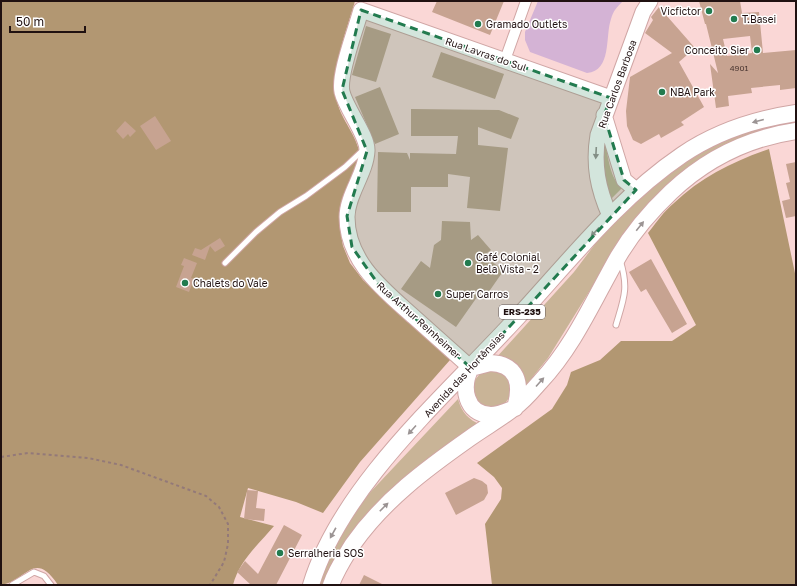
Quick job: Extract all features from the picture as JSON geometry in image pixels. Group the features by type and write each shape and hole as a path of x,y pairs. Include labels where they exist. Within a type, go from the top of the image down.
{"main road":[{"name":"Avenida das Hortênsias","path":"311,585 326,547 351,504 367,482 423,418 471,368 610,216 636,190 684,154 710,139 759,120 796,113"},
{"path":"331,585 345,556 361,533 394,496 420,475 515,408 542,380 579,328 619,256 649,216 672,191 717,158 739,147 763,138 796,130"},
{"path":"490,363 498,363 505,365 512,370 518,388 518,398 515,408 492,415 483,414 474,410 467,400 465,393 467,374 471,368 490,363"}],"street":[{"path":"505,60 526,1"},
{"name":"Rua Carlos Barbosa","path":"610,216 601,195 596,165 596,150 604,115 643,12 650,1"},
{"path":"362,5 342,77 342,90 367,146"},
{"name":"Rua Lavras do Sul","path":"362,5 505,60 611,98"},
{"path":"604,115 624,180 636,190"},
{"name":"Rua Arthur Reinheimer","path":"367,146 368,151 350,201 347,216 352,247 362,264 381,288 471,368"}],"lane":[{"path":"225,263 256,232 280,212 345,167 367,146"},
{"path":"616,325 626,292 626,276 619,256"},
{"path":"12,585 34,572 44,576 51,585"}],"path":[{"path":"1,457 28,453 88,458 121,465 206,496 220,507 228,524 228,544 224,562 210,585"}],"highlighted area":[{"path":"361,10 611,98 604,115 624,180 636,190 471,368 381,288 352,247 347,216 367,151 342,90"}],"shaded area":[{"path":"1,1 355,1 343,39 335,81 338,105 357,144 360,158 340,214 340,229 343,246 350,263 363,280 450,360 360,462 323,513 296,502 248,488 240,517 274,526 256,546 240,568 233,585 58,585 50,574 43,569 36,568 10,582 1,585"},
{"path":"538,1 623,1 612,16 604,60 595,71 587,73 530,52 525,40 525,32"},
{"path":"796,119 796,124 740,139 615,250 548,358 523,389 495,359 574,272 608,227 666,173 712,145 748,130"},
{"path":"605,142 612,173 622,188 609,201 600,145"},
{"path":"769,149 796,278 796,585 492,585 485,524 501,499 502,488 494,477 477,463 552,409 567,385 571,372 600,360 621,341 672,341 696,325 648,233 660,217 695,185 718,171"},
{"path":"488,370 496,370 506,375 510,382 510,396 506,403 496,408 488,408 478,403 476,400 473,393 473,385 478,375 481,373"},
{"path":"458,399 461,408 466,415 481,425 438,454 324,585 317,585 324,564 362,501"}],"building":[{"name":"Gramado Outlets","path":"437,1 504,1 490,35 432,12"},
{"path":"699,1 740,1 742,13 759,12 763,53 796,50 796,88 780,90 780,85 751,88 752,93 728,96 729,106 716,108 710,64 718,73","holes":["750,36 752,53 727,56 723,39"]},
{"name":"NBA Park","path":"659,7 695,48 679,62 704,107 681,122 684,125 661,138 659,134 641,144 633,140 627,126 626,111 630,77 672,53 645,33 653,20 651,17"},
{"path":"366,26 391,34 376,82 352,75"},
{"path":"441,52 504,74 495,99 432,77"},
{"path":"380,87 399,134 375,144 355,97"},
{"path":"411,109 499,110 519,118 511,139 478,127 478,145 508,148 500,211 467,208 470,177 448,174 448,187 411,187 411,212 377,212 378,152 407,153 410,160 410,153 456,154 458,136 411,136"},
{"path":"155,116 171,141 156,150 140,126"},
{"path":"125,121 136,131 130,137 128,134 123,139 116,131"},
{"path":"796,162 796,216 786,218 782,201 790,199 786,183 790,182 786,164"},
{"path":"442,221 470,222 471,240 478,235 491,250 483,256 504,270 488,293 482,290 456,327 401,289 421,261 430,268 434,245 441,240"},
{"path":"220,238 225,246 215,252 210,246 205,260 192,255 195,248 201,250"},
{"path":"184,258 197,263 191,278 194,279 189,292 176,287 184,266 181,265"},
{"path":"651,259 687,324 672,333 646,289 641,292 629,272"},
{"path":"474,478 487,485 488,493 484,500 456,515 445,493"},
{"path":"247,490 258,491 256,508 265,509 264,521 244,519"},
{"name":"Serralheria SOS","path":"284,525 302,535 276,585 251,585 237,572 245,561 258,574"},
{"path":"364,575 384,585 359,585"}],"place":[{"name":"Vicfictor","path":"709,11"},
{"name":"T.Basei","path":"734,19"},
{"name":"Gramado Outlets","path":"478,24"},
{"name":"Conceito Sier","path":"757,50"},
{"name":"NBA Park","path":"662,92"},
{"name":"Café Colonial Bela Vista - 2","path":"468,263"},
{"name":"Chalets do Vale","path":"185,283"},
{"name":"Super Carros","path":"438,294"},
{"name":"Serralheria SOS","path":"280,553"}]}
